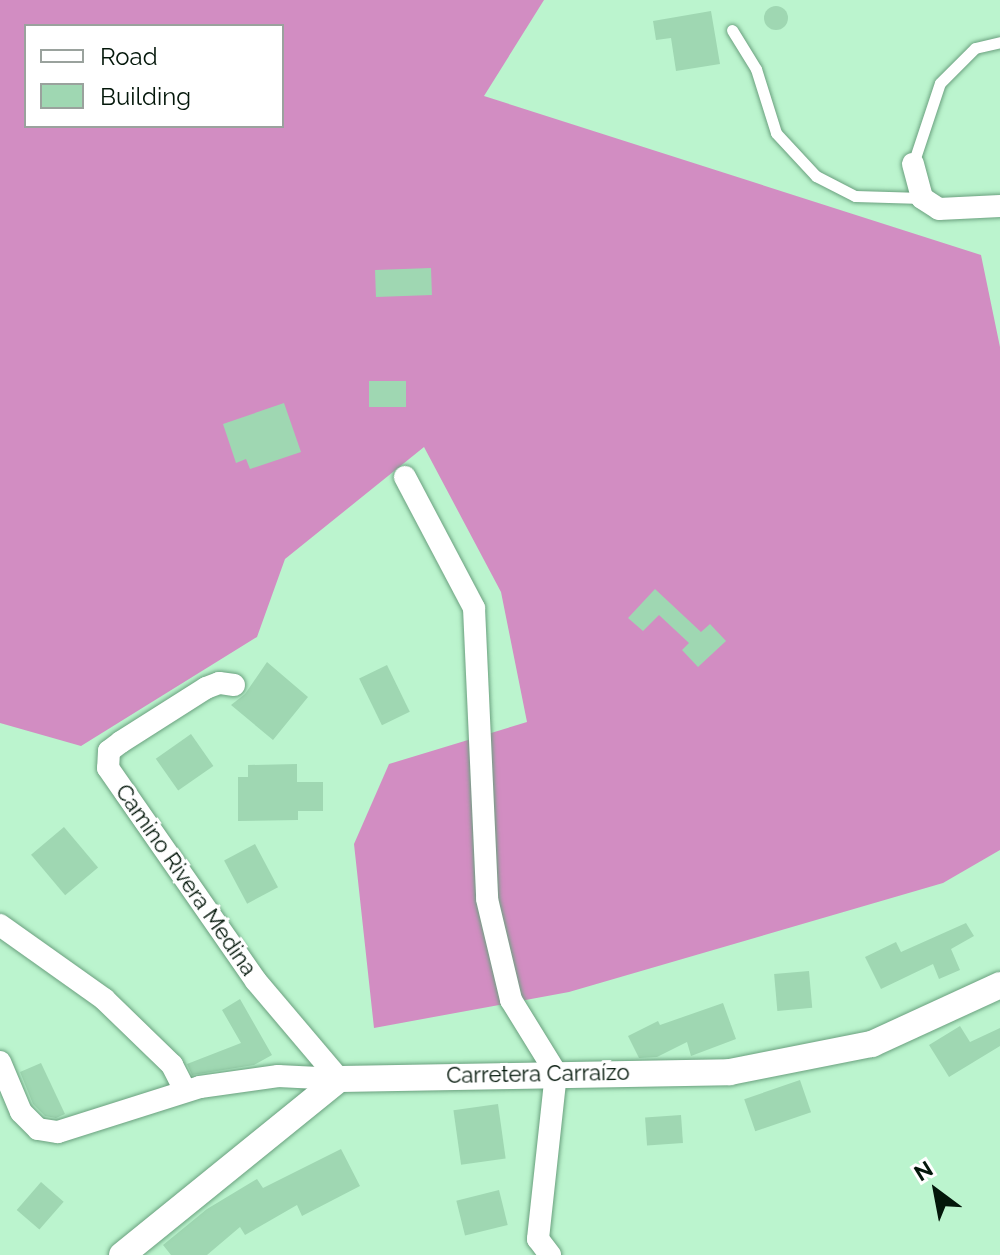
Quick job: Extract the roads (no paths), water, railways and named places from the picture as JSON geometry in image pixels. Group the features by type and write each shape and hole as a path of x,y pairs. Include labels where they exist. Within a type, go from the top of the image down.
{"street":[{"path":"913,164 922,198 939,209 1000,206"},
{"path":"405,477 474,608 487,899 511,1000 556,1073 538,1239 550,1255"},
{"name":"Camino Rivera Medina","path":"234,685 219,683 206,688 121,742 109,751 108,768 256,981 339,1079"},
{"path":"0,925 115,1008 172,1065 185,1091"},
{"name":"Carretera Carraízo","path":"339,1079 730,1072 872,1044 1000,985"},
{"path":"0,1062 21,1112 38,1129 58,1132 185,1091 278,1076 339,1079"},
{"path":"122,1255 339,1079"}],"lane":[{"path":"732,30 756,69 776,133 816,176 855,196 922,198"},
{"path":"913,164 940,83 975,48 1000,42"}]}
